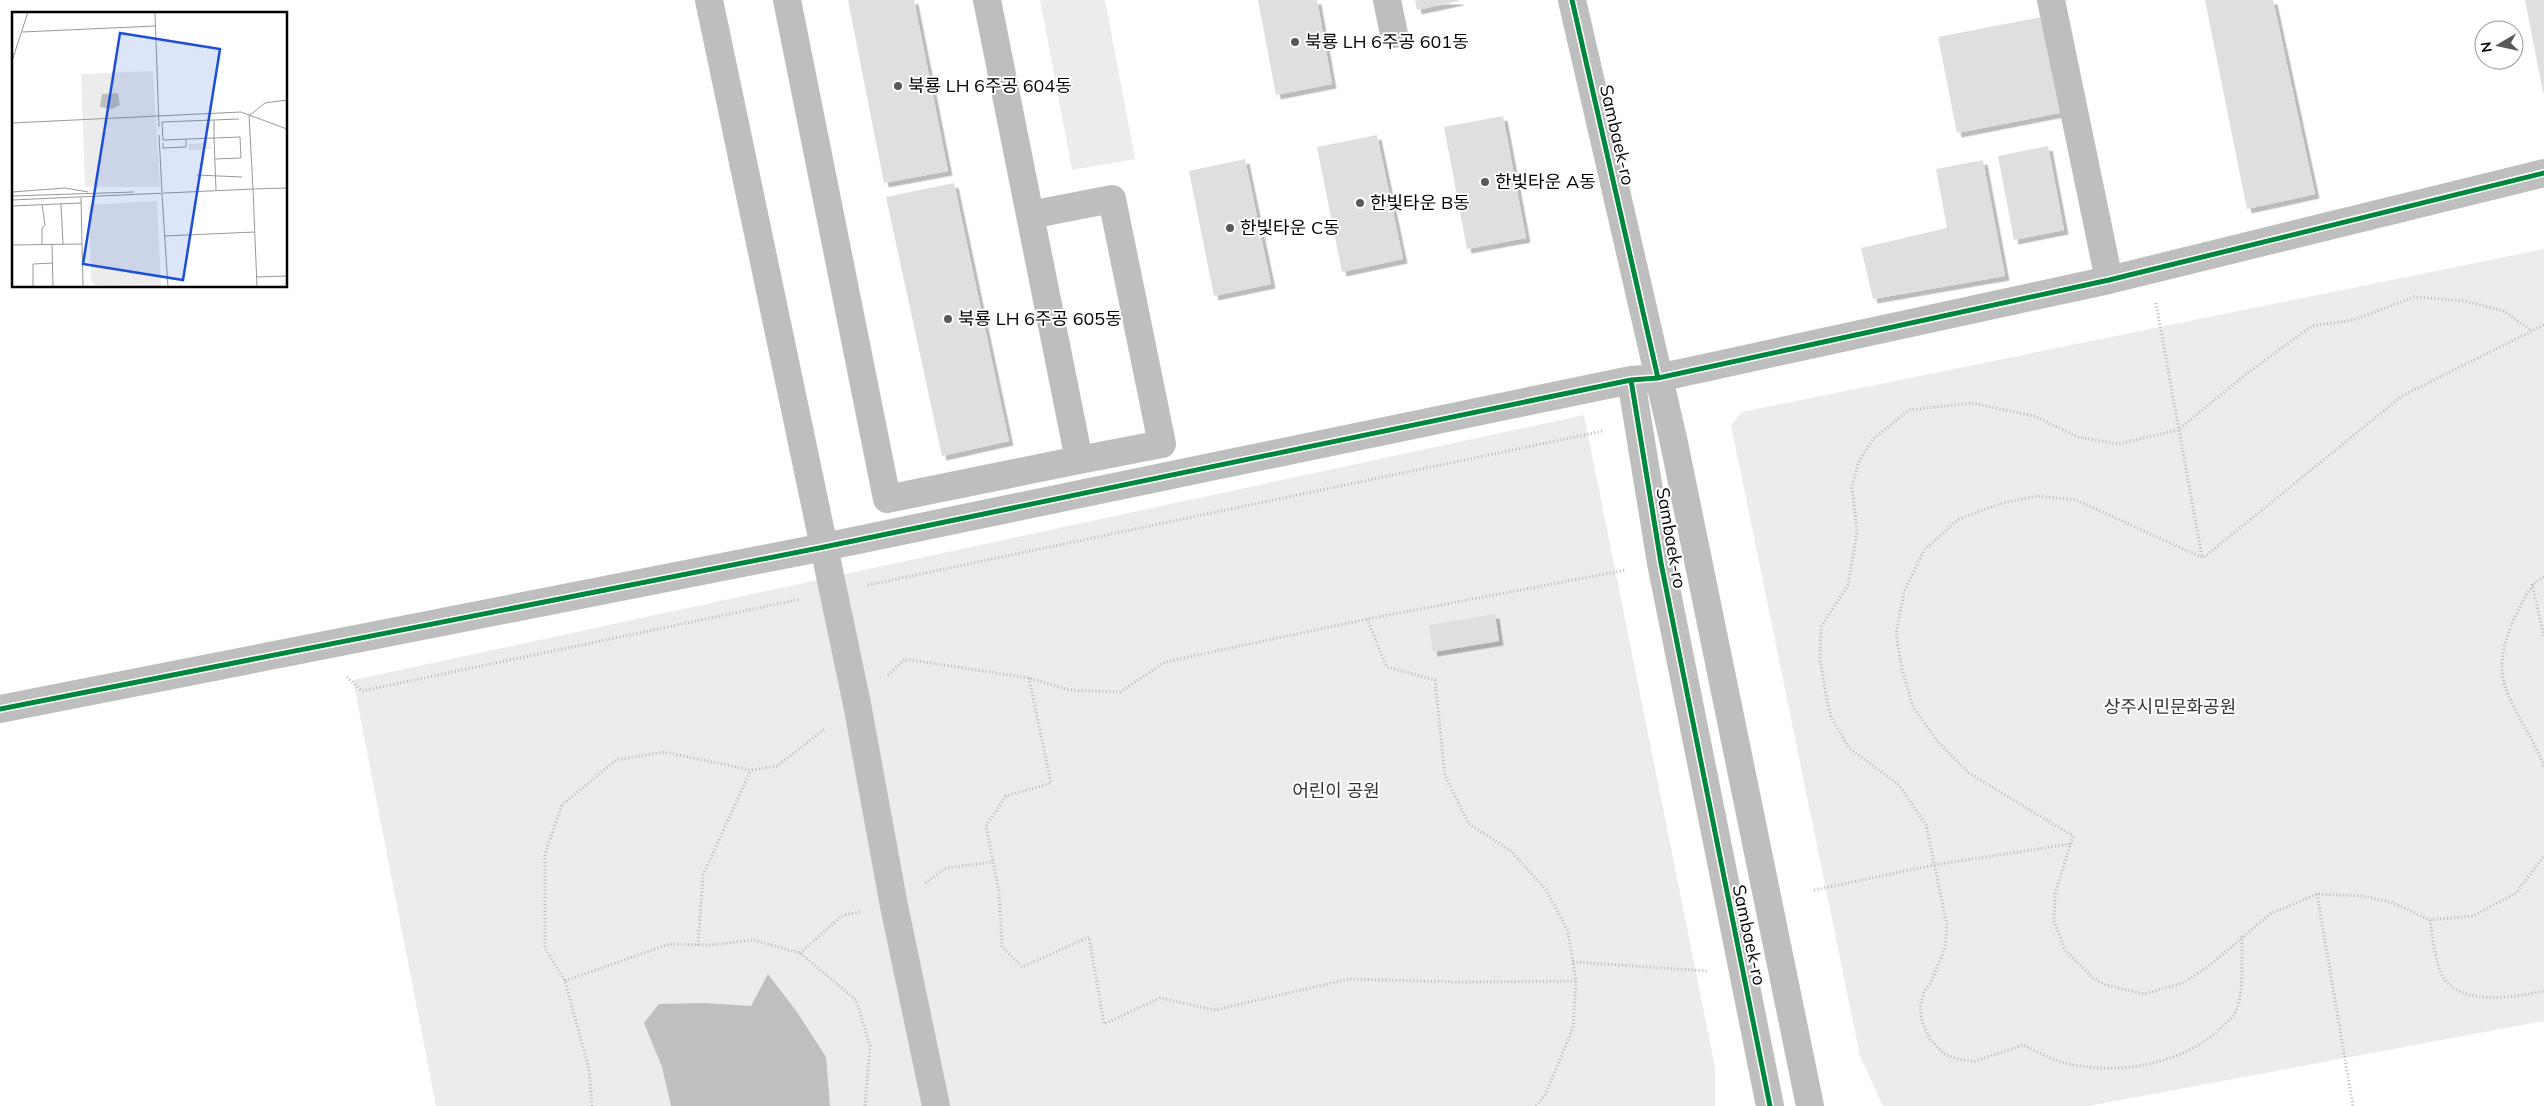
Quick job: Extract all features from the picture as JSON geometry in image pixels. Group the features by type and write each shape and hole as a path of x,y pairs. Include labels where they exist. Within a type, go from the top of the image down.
{"street":[{"path":"709,0 857,704 894,906 936,1106"},
{"path":"787,0 887,499 1162,444 1112,199 1030,215"},
{"path":"987,0 1079,460"},
{"path":"1387,0 1394,34"},
{"name":"Sambaek-ro","path":"1572,0 1645,379 1638,423 1661,563 1770,1106"},
{"path":"2051,0 2109,280"},
{"path":"0,709 824,548 1645,379 2109,280 2544,173"},
{"path":"1645,379 1674,443 1810,1106"}],"path":[{"path":"2152,269 2178,430 2202,558"},
{"path":"2242,936 2240,989 2234,1015 2214,1035 2190,1049 2149,1064 2124,1068 2104,1068 2064,1063 2023,1045 1975,1061 1960,1060 1944,1054 1930,1039 1922,1022 1920,1007 1924,992 1930,984 1945,948 1947,925 1926,825 1899,785 1849,748 1832,717 1820,660 1821,627 1848,585 1857,532 1852,487 1858,463 1873,439 1909,410 1972,402 2034,416 2078,437 2118,444 2178,430 2245,375 2312,326 2352,320 2414,297 2464,301 2504,311 2532,331"},
{"path":"2202,558 2402,396 2544,325"},
{"path":"313,647 362,691 1638,423"},
{"path":"2202,558 2076,500 2037,496 2003,503 1959,519 1924,550 1904,592 1896,634 1902,669 1912,707 1938,742 1969,773 2073,836 2055,894 2054,921 2065,950 2093,978 2106,985 2144,994 2183,983 2210,965 2270,914 2317,894 2362,896 2391,902 2430,920 2473,916 2516,893 2544,856"},
{"path":"1536,1106 1546,1095 1573,1028 1576,981 1568,931 1546,890 1511,851 1469,824 1444,776 1435,680 1387,666 1366,619 1661,563"},
{"path":"2544,577 2532,584 2514,619 2505,645 2501,670 2507,696 2544,767"},
{"path":"2532,584 2544,636"},
{"path":"1029,678 1051,783 1006,796 986,826 999,892 1002,947 1022,967 1089,937 1104,1024 1160,998 1215,1010 1350,978 1456,982 1576,981"},
{"path":"698,945 703,876 751,770"},
{"path":"1814,890 1934,865 2070,844"},
{"path":"2317,894 2353,1106"},
{"path":"2430,920 2436,956 2442,975 2458,990 2475,996 2513,998 2544,991"},
{"path":"565,981 669,944 698,945 753,940 800,952 856,1000 870,1046 865,1106"},
{"path":"1573,962 1743,973"}],"green space":[{"path":"1040,0 1105,0 1135,159 1072,170"},
{"name":"상주시민문화공원","path":"2544,249 2544,1021 2088,1106 1883,1106 1860,1056 1731,425 1742,412"},
{"name":"어린이 공원","path":"1584,415 1715,1067 1715,1106 436,1106 353,680"}],"shaded area":[{"path":"768,974 797,1012 826,1057 830,1106 671,1106 662,1067 644,1023 659,1004 705,1003 751,1006"}],"building":[{"name":"북룡 LH 6주공 604동","path":"848,0 914,0 948,171 884,183"},
{"name":"북룡 LH 6주공 601동","path":"1258,0 1317,0 1332,84 1276,95"},
{"path":"1415,0 1459,0 1459,1 1417,10"},
{"path":"2205,0 2273,0 2315,194 2247,209"},
{"path":"2525,0 2544,0 2544,92 2543,92"},
{"path":"2052,15 2070,111 1957,133 1938,37"},
{"name":"한빛타운 A동","path":"1503,116 1526,238 1467,249 1444,127"},
{"name":"한빛타운 B동","path":"1377,135 1403,259 1342,272 1317,147"},
{"path":"2048,146 2064,230 2014,240 1998,156"},
{"name":"한빛타운 C동","path":"1245,159 1271,284 1214,296 1189,171"},
{"path":"1983,160 2005,276 1873,299 1861,248 1947,228 1936,169"},
{"name":"북룡 LH 6주공 605동","path":"954,183 1009,441 942,456 886,197"},
{"path":"1495,614 1499,641 1433,652 1429,625"}],"cycle path":[{"path":"1572,0 1658,378"},
{"path":"1770,1106 1661,563 1631,380 1658,378 2109,280 2544,173"},
{"path":"0,709 824,547 1631,380"}],"place":[{"name":"북룡 LH 6주공 601동","path":"1295,42"},
{"name":"북룡 LH 6주공 604동","path":"898,86"},
{"name":"한빛타운 A동","path":"1485,182"},
{"name":"한빛타운 B동","path":"1360,203"},
{"name":"한빛타운 C동","path":"1230,228"},
{"name":"북룡 LH 6주공 605동","path":"948,319"}]}
